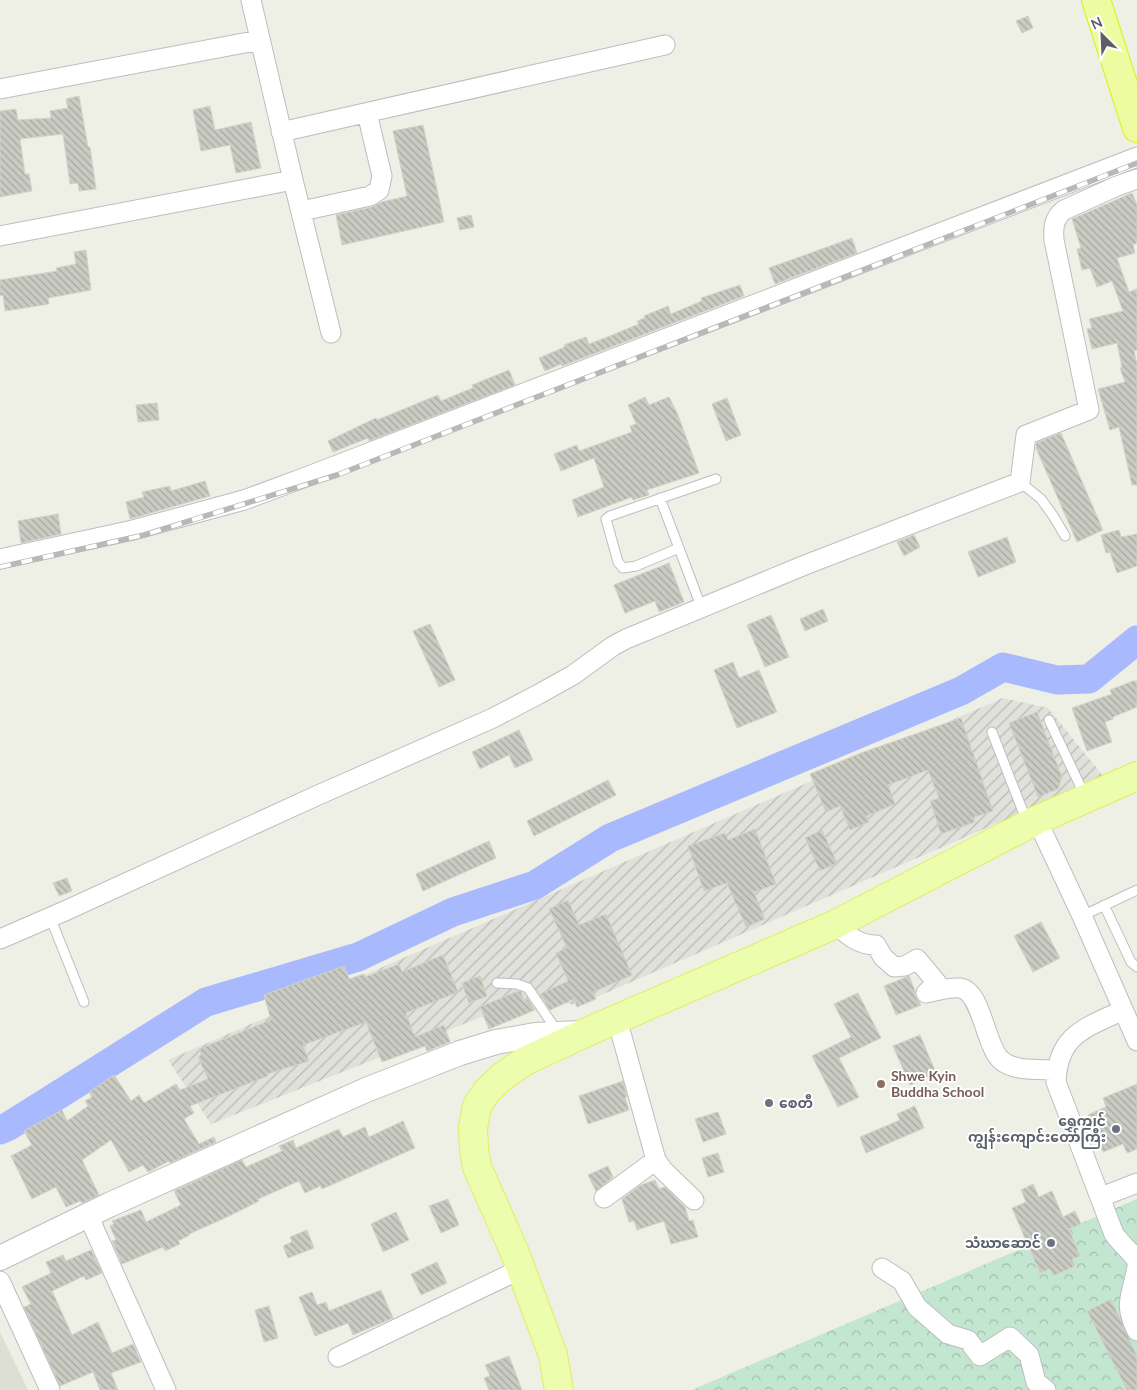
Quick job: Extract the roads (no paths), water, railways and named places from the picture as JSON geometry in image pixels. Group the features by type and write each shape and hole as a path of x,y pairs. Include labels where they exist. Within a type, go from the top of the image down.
{"highway":[{"path":"1096,0 1137,128"},
{"path":"1113,0 1137,72"}],"main road":[{"path":"559,1390 553,1355 521,1269 477,1167 473,1128 477,1106 487,1091 503,1076 525,1061 587,1032 836,924 1032,822 1137,776"}],"street":[{"path":"251,0 292,180 302,211 331,333"},
{"path":"0,89 260,40"},
{"path":"282,132 664,46"},
{"path":"302,211 370,196 379,190 382,176 367,113"},
{"path":"0,560 133,530 244,500 316,474 1137,157"},
{"path":"0,939 493,718 540,694 626,639 894,530 1020,482 1026,435 1089,410 1054,240 1054,222 1064,210 1116,186 1137,179"},
{"path":"0,236 292,180"},
{"path":"1032,822 1082,916 1137,1041"},
{"path":"836,924 844,932 864,945 876,945 883,957 894,967 905,966 916,959 937,983 926,993 959,988 967,990 983,1020 992,1048 1001,1060 1013,1067 1057,1070"},
{"path":"1123,1010 1080,1031 1069,1041 1064,1048 1057,1070 1056,1082 1114,1234 1123,1247 1132,1253 1137,1262"},
{"path":"617,1019 656,1160 663,1170 694,1200"},
{"path":"0,1258 88,1215 366,1090 460,1053 496,1042 535,1035 587,1032"},
{"path":"604,1198 656,1160"},
{"path":"1101,1197 1137,1182"},
{"path":"88,1215 166,1390"},
{"path":"1137,1266 1128,1308 1131,1320 1137,1331"},
{"path":"882,1268 902,1281 917,1307 948,1334 968,1340 980,1356 1010,1338 1029,1355 1036,1382 1046,1390"},
{"path":"338,1356 521,1269"},
{"path":"0,1281 50,1390"}],"lane":[{"path":"678,548 636,566 623,568 618,562 606,519 716,479"},
{"path":"1020,482 1041,500 1054,516 1065,536"},
{"path":"660,498 702,609"},
{"path":"1049,720 1086,798"},
{"path":"992,732 1032,822"},
{"path":"1082,916 1137,890"},
{"path":"1104,905 1131,962 1137,967"},
{"path":"50,917 84,1002"},
{"path":"497,983 517,984 528,988 558,1034"}],"waterway":[{"path":"0,1130 206,1002 358,957 453,912 535,885 610,838 961,691 1003,667 1057,680 1089,679 1137,640"}],"railway":[{"path":"0,567 144,535 337,475 1137,163"}],"place":[{"name":"Shwe Kyin Buddha School","path":"881,1084"},
{"name":"စေတီ","path":"769,1103"},
{"name":"ရွှေကျင် ကျွန်းကျောင်းတော်ကြီး","path":"1116,1129"},
{"name":"သံဃာဆောင်","path":"1051,1243"}]}
